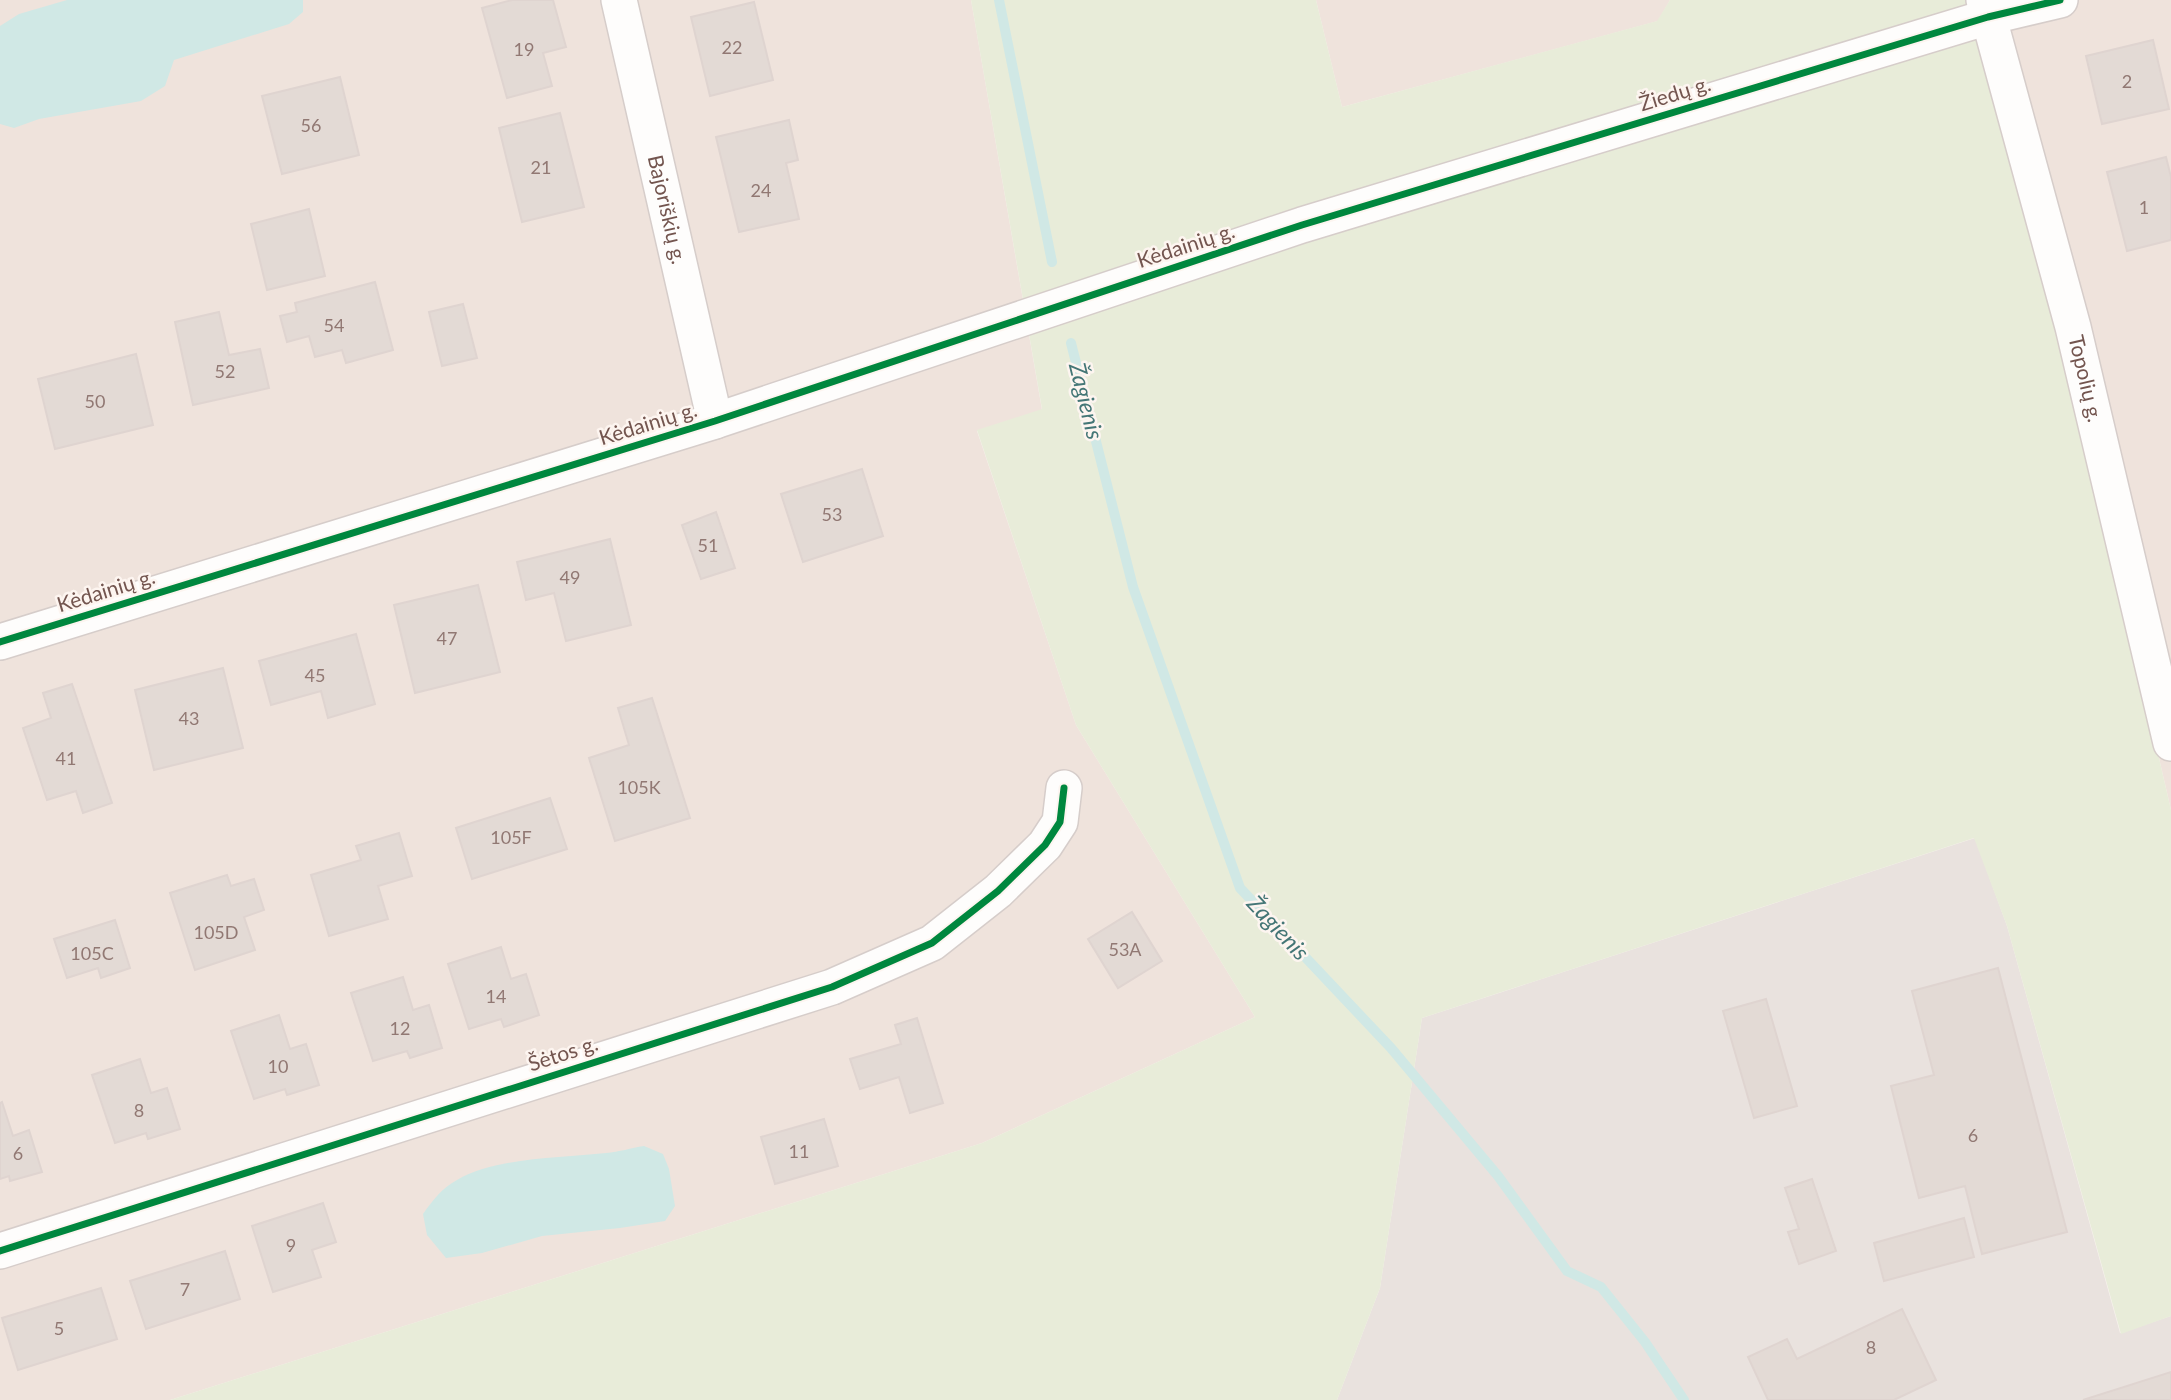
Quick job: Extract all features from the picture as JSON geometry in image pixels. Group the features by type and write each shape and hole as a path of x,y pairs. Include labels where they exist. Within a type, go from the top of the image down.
{"street":[{"name":"Bajoriškių g.","path":"619,0 715,421"},
{"name":"Žiedų g.","path":"1302,225 1986,8 2060,0"},
{"name":"Topolių g.","path":"1986,8 2073,327 2171,743"},
{"name":"Kėdainių g.","path":"0,642 715,421 1302,225"},
{"name":"Šėtos g.","path":"0,1251 844,982 932,943 998,891 1045,845 1060,822 1064,788"}],"shaded area":[{"path":"0,0 971,0 1042,410 977,431 1076,725 1255,1017 982,1143 170,1400 0,1400"},
{"path":"1316,0 1670,0 1658,21 1342,107"},
{"path":"2060,0 2171,0 2171,810 1988,17"},
{"path":"1975,838 2007,926 2120,1333 2171,1316 2171,1400 1337,1400 1380,1288 1422,1018"}],"green space":[{"path":"971,0 1316,0 1342,107 1657,21 1670,0 1975,0 2058,322 2171,810 2171,1316 2121,1334 2007,926 1974,838 1422,1018 1380,1288 1337,1400 170,1400 982,1143 1255,1017 1076,725 977,430 1042,409"}],"water":[{"path":"67,0 303,0 303,12 289,24 174,60 165,86 141,101 39,119 14,128 0,124 0,26 19,14"},
{"path":"644,1146 663,1154 669,1169 675,1206 665,1221 542,1236 482,1253 446,1258 427,1235 423,1214 447,1187 473,1172 509,1163"}],"building":[{"path":"512,0 553,0 566,47 543,53 552,86 507,98 482,8"},
{"path":"754,2 773,80 710,96 691,17"},
{"path":"2153,40 2169,109 2102,124 2086,56"},
{"path":"340,77 359,155 282,174 262,96"},
{"path":"560,113 584,207 522,222 499,128"},
{"path":"789,120 798,160 786,163 799,219 739,232 716,137"},
{"path":"2166,157 2171,177 2171,240 2127,251 2107,172"},
{"path":"309,209 325,276 267,290 251,224"},
{"path":"375,282 393,350 346,363 342,350 315,357 309,336 287,342 280,316 297,312 295,303"},
{"path":"463,304 477,358 442,366 429,312"},
{"path":"219,312 229,355 260,349 269,388 193,405 175,322"},
{"path":"136,354 153,425 55,449 38,379"},
{"path":"862,469 883,536 803,562 781,494"},
{"path":"716,512 735,568 701,579 682,525"},
{"path":"610,539 631,625 566,641 554,593 526,600 517,562"},
{"path":"478,585 500,672 415,693 394,605"},
{"path":"356,634 375,704 328,718 321,691 271,705 259,661"},
{"path":"223,668 243,748 154,770 135,690"},
{"path":"72,684 112,803 83,813 76,791 47,800 23,728 51,718 43,693"},
{"path":"652,698 690,818 615,841 589,758 629,745 618,708"},
{"path":"550,798 567,849 472,879 456,828"},
{"path":"399,833 412,876 378,886 388,919 329,936 311,875 361,860 356,846"},
{"path":"227,875 231,886 254,879 264,910 244,917 255,950 195,970 170,893"},
{"path":"1132,912 1162,961 1118,988 1088,939"},
{"path":"115,920 130,968 101,978 98,968 67,978 54,939"},
{"path":"501,947 511,979 526,974 539,1015 504,1027 501,1019 469,1029 448,964"},
{"path":"1998,968 2067,1232 1982,1254 1965,1186 1919,1198 1891,1086 1934,1075 1912,991"},
{"path":"403,977 413,1010 429,1005 442,1048 410,1058 407,1051 373,1061 351,993"},
{"path":"1766,999 1797,1106 1754,1118 1723,1011"},
{"path":"279,1015 290,1049 306,1044 319,1085 287,1095 285,1089 254,1099 231,1031"},
{"path":"917,1018 943,1103 910,1113 899,1077 860,1089 850,1059 901,1044 895,1025"},
{"path":"140,1059 151,1093 167,1088 180,1129 148,1139 146,1133 115,1143 92,1075"},
{"path":"2,1102 13,1136 29,1130 42,1172 10,1181 9,1176 0,1179"},
{"path":"824,1119 838,1166 775,1184 761,1137"},
{"path":"1812,1179 1836,1251 1799,1264 1788,1232 1799,1229 1785,1188"},
{"path":"323,1203 336,1242 312,1250 321,1277 273,1292 252,1226"},
{"path":"1964,1218 1974,1257 1884,1281 1874,1243"},
{"path":"225,1251 240,1299 146,1329 130,1281"},
{"path":"101,1288 117,1339 18,1370 2,1318"},
{"path":"1902,1309 1936,1380 1894,1400 1768,1400 1748,1357 1787,1339 1797,1359"},
{"path":"2171,1372 2171,1400 2083,1400"}],"waterway":[{"name":"Žagienis","path":"999,0 1052,262"},
{"name":"Žagienis","path":"1071,343 1133,587 1240,888 1391,1048 1498,1176 1567,1271 1601,1287 1645,1342 1684,1400"}],"cycle path":[{"path":"0,642 715,421 1302,225 1988,17 2060,0"},
{"path":"0,1251 832,987 932,943 998,891 1045,845 1060,822 1064,788"}]}
